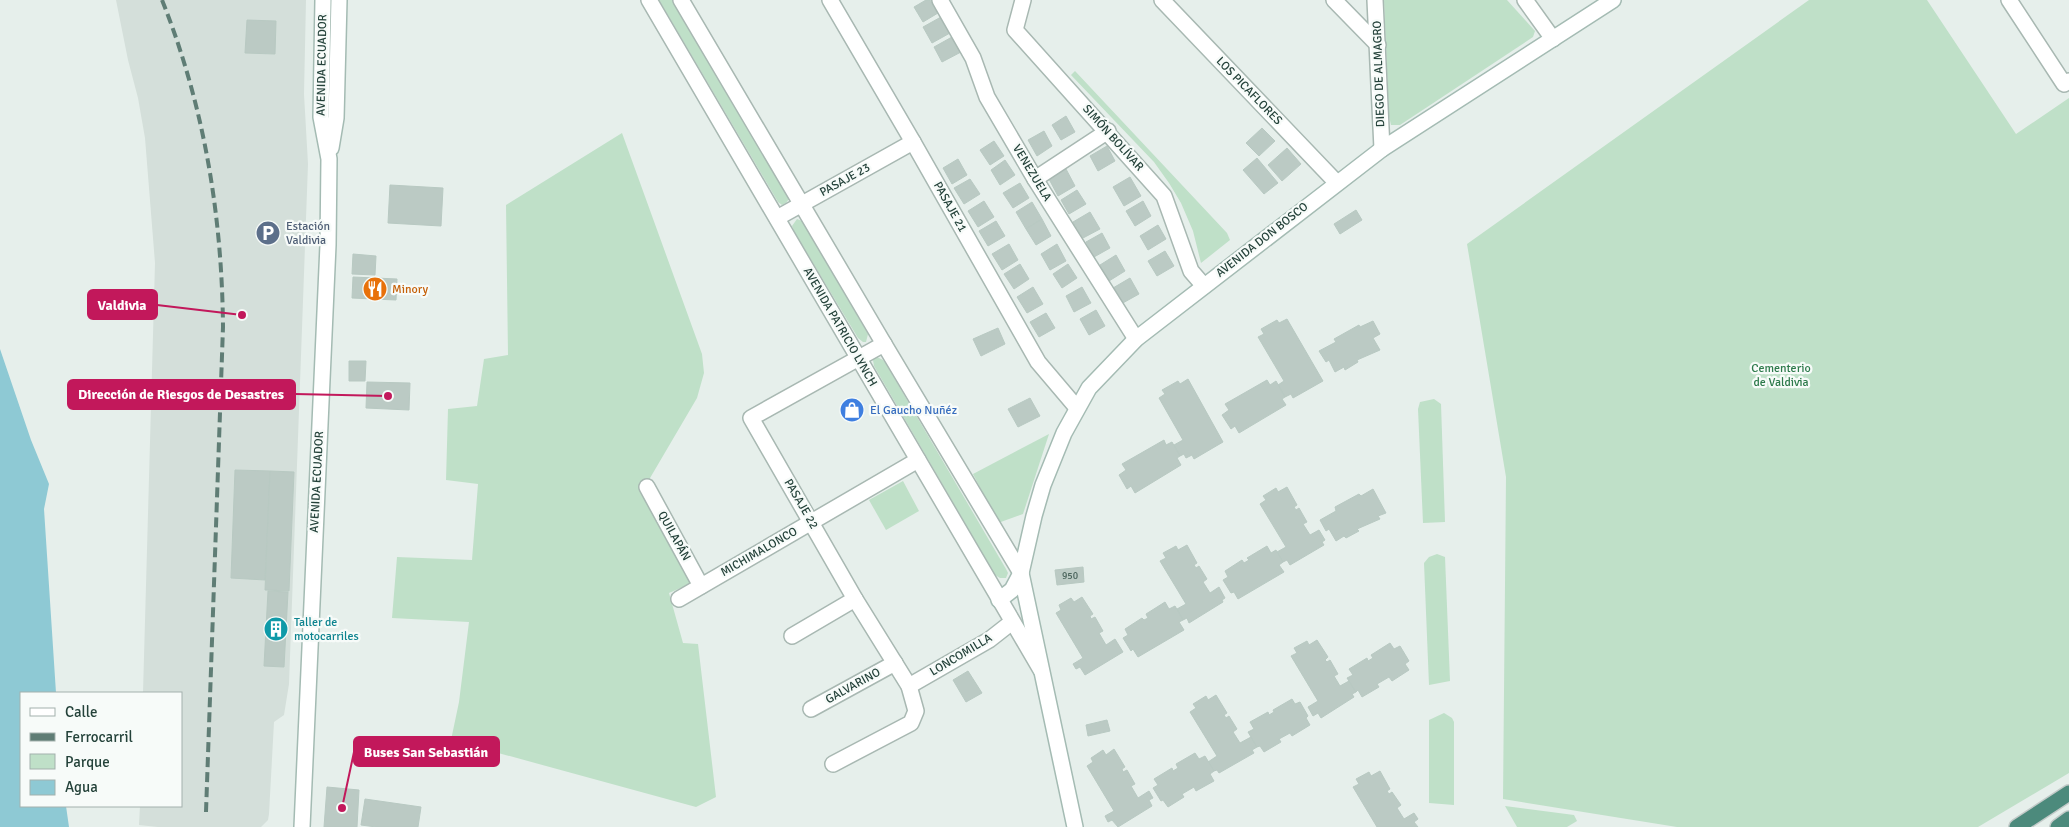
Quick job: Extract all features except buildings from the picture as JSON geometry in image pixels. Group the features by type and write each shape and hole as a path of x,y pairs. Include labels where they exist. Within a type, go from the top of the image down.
{"highway":[{"path":"2017,827 2069,793"},
{"path":"2058,827 2069,819"}],"street":[{"name":"AVENIDA ECUADOR","path":"323,0 321,117 329,159"},
{"name":"AVENIDA ECUADOR","path":"302,827 328,245 329,159 336,118 339,0"},
{"name":"AVENIDA PATRICIO LYNCH","path":"649,0 1043,673 1075,827"},
{"path":"681,0 1021,573"},
{"name":"PASAJE 21","path":"830,0 1038,362 1078,408"},
{"name":"VENEZUELA","path":"940,0 973,58 987,97 1035,179 1136,339"},
{"name":"SIMÓN BOLÍVAR","path":"1023,0 1015,30 1108,131 1164,196 1191,271 1204,286"},
{"name":"LOS PICAFLORES","path":"1162,0 1336,182"},
{"path":"1334,0 1378,45"},
{"name":"DIEGO DE ALMAGRO","path":"1376,0 1382,149"},
{"path":"1524,0 1553,39"},
{"name":"AVENIDA DON BOSCO","path":"1000,600 1012,590 1021,573 1043,485 1064,433 1089,388 1136,339 1336,182 1382,149 1614,0"},
{"path":"2009,0 2066,82"},
{"path":"1035,179 1108,131"},
{"name":"PASAJE 23","path":"776,218 913,142"},
{"name":"PASAJE 22","path":"833,764 910,723 916,711 909,686 751,418 884,344"},
{"name":"MICHIMALONCO","path":"679,599 918,460"},
{"name":"QUILAPÁN","path":"647,487 701,586"},
{"name":"AVENIDA DON BOSCO","path":"1021,573 1043,673"},
{"path":"792,636 856,598"},
{"name":"LONCOMILLA","path":"909,686 989,640 1012,622"},
{"name":"GALVARINO","path":"811,709 895,663"},
{"path":"291,827 302,805"}],"shaded area":[{"path":"116,0 306,0 304,94 308,164 289,684 284,715 274,722 269,814 268,820 261,827 158,827 139,825 140,807 182,807 182,692 143,692 155,263 145,138 138,98"}],"green space":[{"path":"659,0 672,0 789,199 786,203 782,205 778,202"},
{"path":"1384,0 1507,0 1535,31 1533,37 1400,125 1391,125"},
{"name":"Cementerio de Valdivia","path":"1809,0 1927,0 2016,134 2069,98 2069,773 1978,827 1677,827 1503,799 1506,477 1467,244"},
{"path":"1075,71 1227,233 1230,240 1201,263 1193,231 1181,203 1169,183 1154,162 1071,75"},
{"path":"622,133 702,354 704,373 697,398 643,490 692,583 669,593 683,643 698,644 716,797 696,807 451,740 459,702 469,622 392,618 397,557 472,560 478,484 446,480 448,409 477,406 484,359 508,355 506,205"},
{"path":"797,219 802,221 868,334 866,342 858,338 795,233 792,226"},
{"path":"877,357 886,364 1006,569 1008,573 1006,578 1000,578 995,575 874,366 873,360"},
{"path":"1434,399 1441,404 1445,522 1423,523 1418,409 1420,402"},
{"path":"1049,434 1023,514 998,523 973,474"},
{"path":"903,481 919,511 886,530 869,500"},
{"path":"1437,554 1445,557 1450,681 1429,685 1424,563 1429,557"},
{"path":"1444,713 1452,718 1454,722 1454,805 1429,803 1429,720"},
{"path":"1505,806 1574,815 1577,821 1567,827 1517,827"}],"water":[{"path":"0,349 31,440 49,484 44,509 56,692 20,692 20,807 66,807 69,827 0,827"}],"railway":[{"path":"162,0 189,80 208,161 219,243 222,285 223,327 206,812"}],"place":[{"name":"Estación Valdivia","path":"268,233"},
{"name":"Minory","path":"375,289"},
{"name":"Valdivia","path":"242,315"},
{"name":"Dirección de Riesgos de Desastres","path":"388,396"},
{"name":"El Gaucho Nuñéz","path":"852,410"},
{"name":"Taller de motocarriles","path":"276,629"},
{"name":"Buses San Sebastián","path":"342,808"}]}
